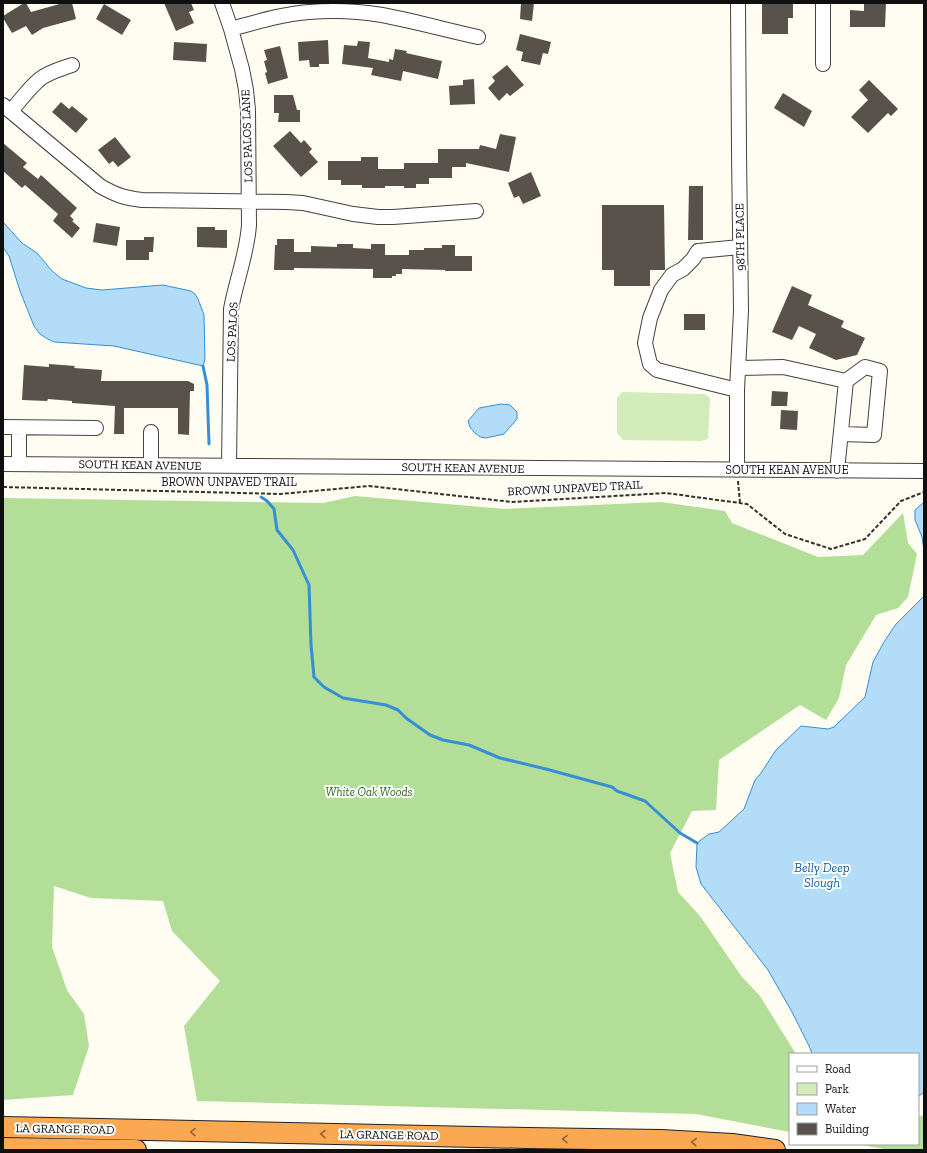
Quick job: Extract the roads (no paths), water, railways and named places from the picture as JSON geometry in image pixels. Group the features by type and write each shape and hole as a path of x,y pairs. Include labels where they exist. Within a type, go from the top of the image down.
{"highway":[{"name":"LA GRANGE ROAD","path":"3,1128 661,1140 732,1144 775,1150"},
{"name":"LA GRANGE ROAD","path":"3,1148 136,1150"}],"street":[{"name":"LOS PALOS LANE","path":"222,3 231,29 246,90 248,110 249,201"},
{"name":"98TH PLACE","path":"737,470 737,390 741,311 738,3"},
{"path":"823,3 823,64"},
{"path":"231,29 288,15 331,11 381,15 478,38"},
{"path":"72,65 41,78 7,108 100,186 115,195 142,200 304,203 353,214 378,217 476,211"},
{"name":"LOS PALOS","path":"230,466 231,309 248,239 249,201"},
{"path":"737,390 657,370 650,364 645,343 650,318 661,290 672,274 682,269 693,259 698,251 740,247"},
{"path":"738,368 782,367 846,381"},
{"path":"838,471 841,434 846,381 865,367 880,371 874,435 841,434"},
{"path":"3,427 96,428"},
{"path":"19,428 19,464"},
{"path":"151,432 151,465"},
{"name":"SOUTH KEAN AVENUE","path":"3,464 924,471"}],"water":[{"path":"3,222 22,243 37,253 52,271 62,279 86,288 102,290 163,285 191,291 198,299 204,315 205,359 203,366 114,346 54,342 40,334 34,326 20,291 9,256 3,247"},
{"path":"501,404 510,405 517,412 517,419 504,434 486,438 480,437 470,427 468,421 479,408"},
{"path":"924,502 924,551 922,537 915,520 915,510"},
{"name":"Belly Deep Slough","path":"924,596 924,1092 919,1096 919,1053 812,1053 792,1012 768,970 701,884 696,867 697,843 709,834 719,832 744,809 755,780 776,750 801,726 828,729 834,727 865,697 873,662 896,624"}],"waterway":[{"path":"203,366 207,385 209,444"},
{"path":"261,497 274,509 277,530 293,550 309,585 311,645 314,677 324,687 343,698 386,705 398,710 406,718 430,735 443,740 469,745 500,758 612,787 617,791 645,801 680,833 697,843"}],"park label":[{"name":"White Oak Woods","path":"369,792"}]}
